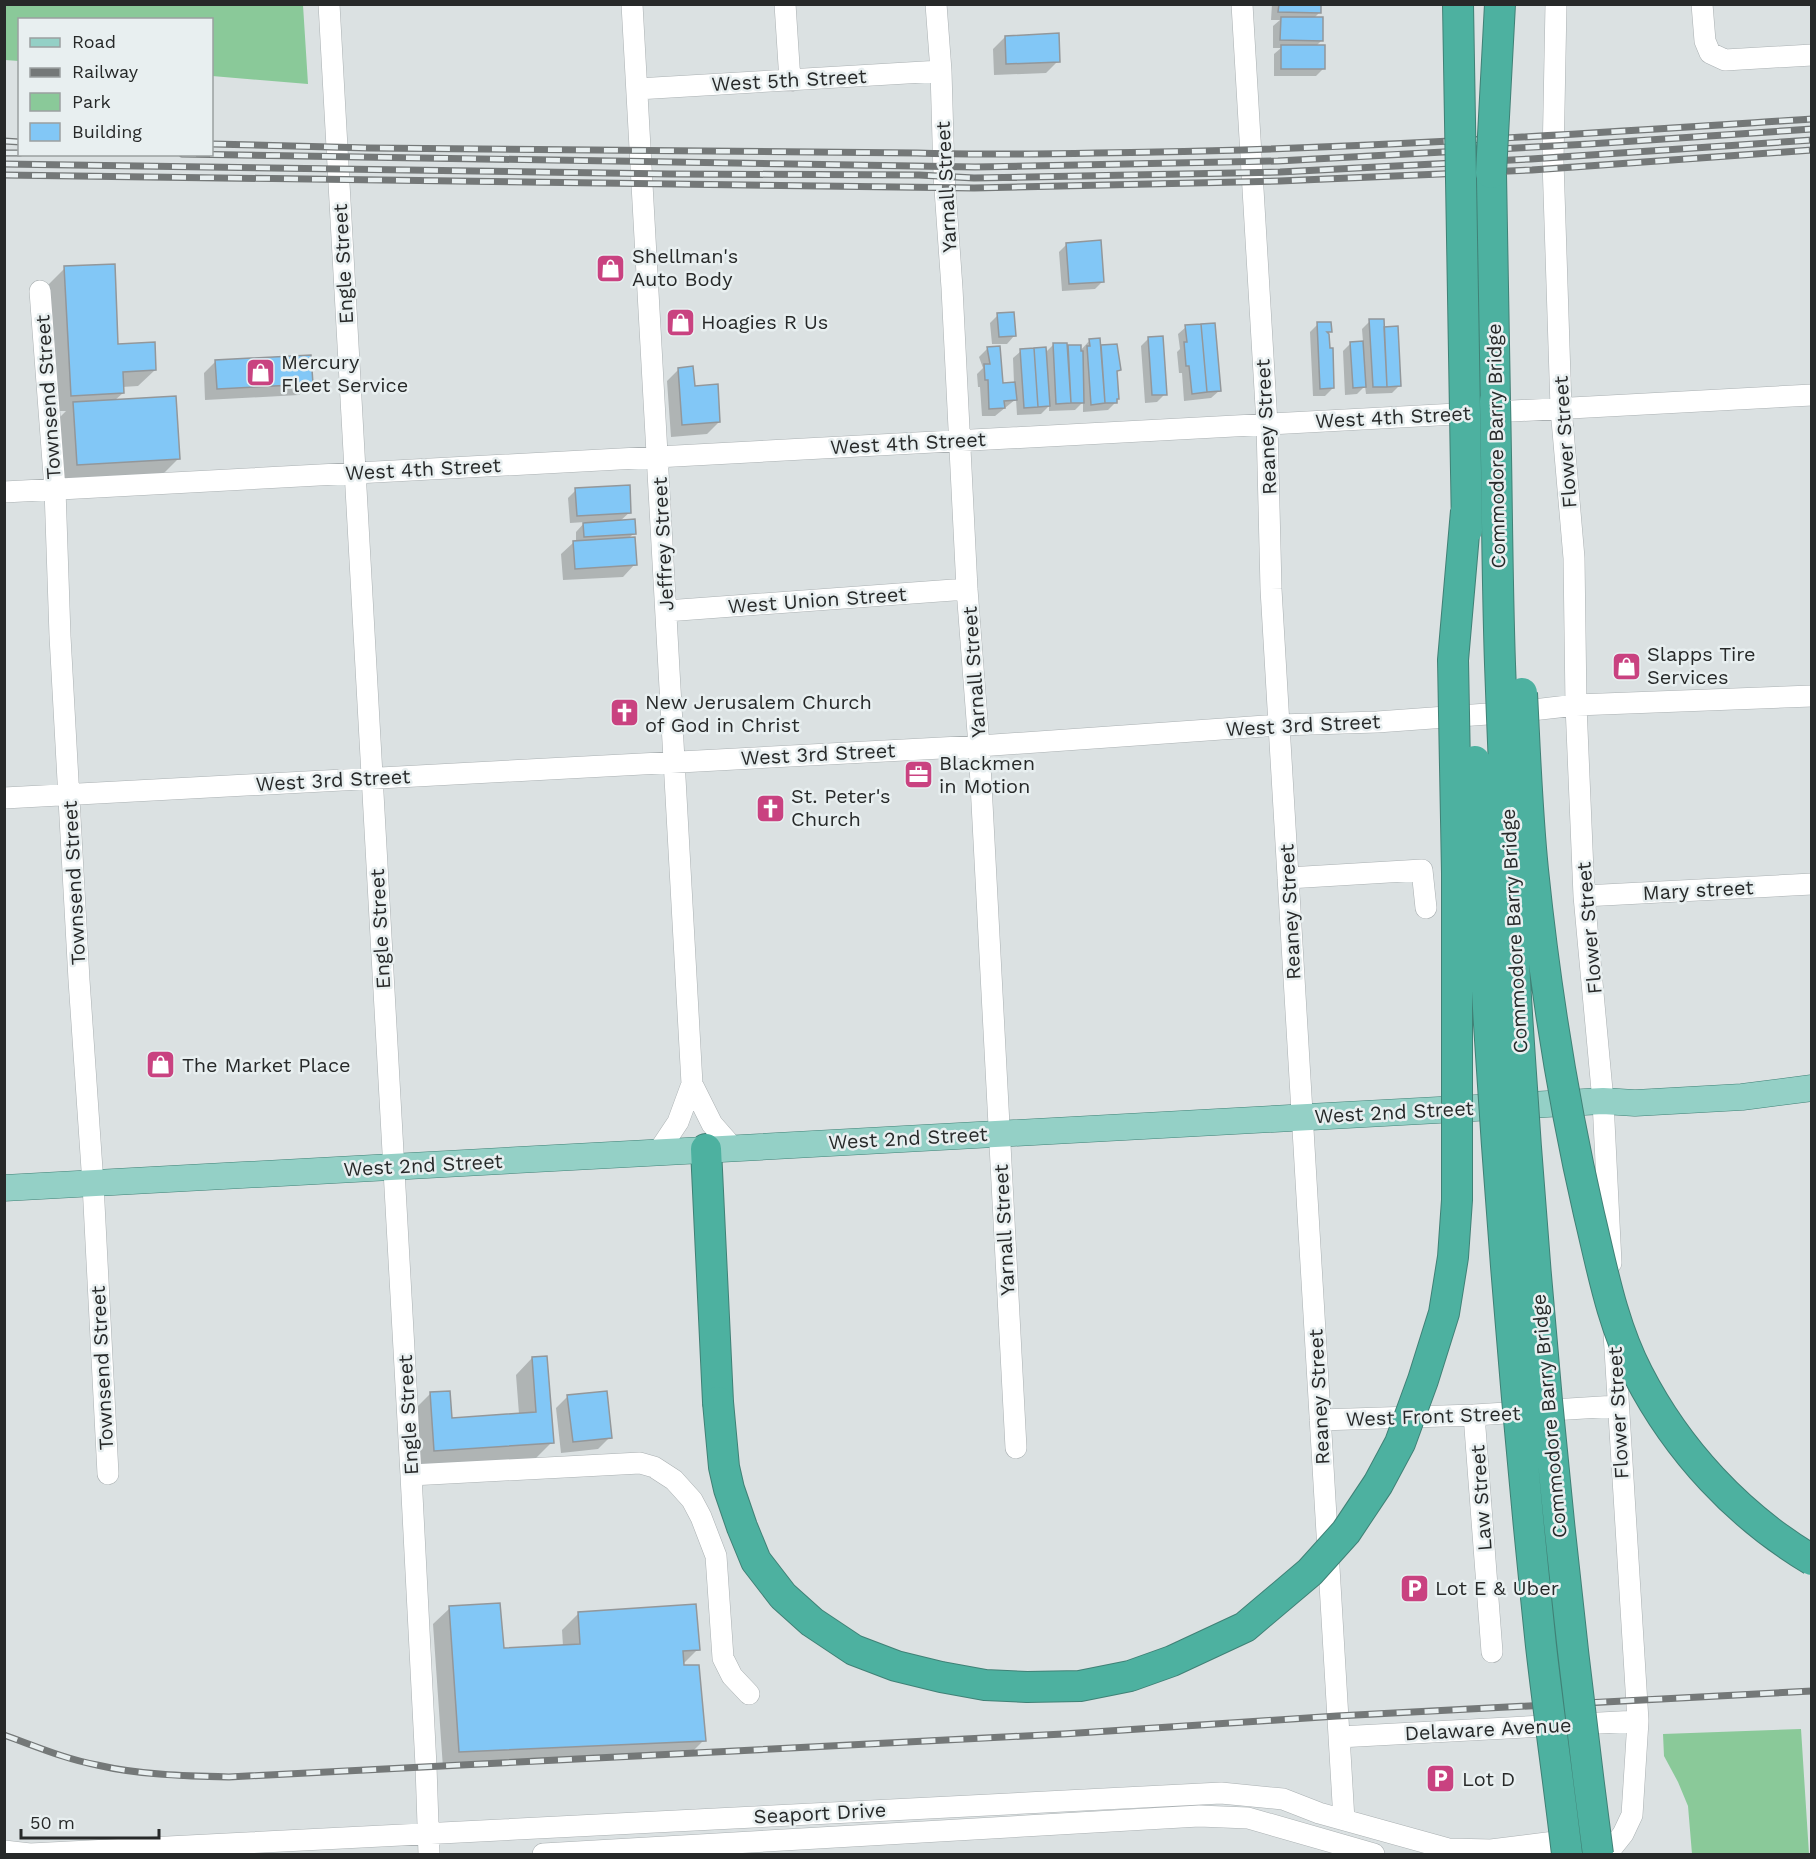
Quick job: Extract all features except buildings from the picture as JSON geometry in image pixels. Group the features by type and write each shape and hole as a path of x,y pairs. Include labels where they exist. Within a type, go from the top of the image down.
{"highway":[{"path":"1451,4 1461,145"},
{"name":"Commodore Barry Bridge","path":"1458,4 1471,681 1482,914 1517,1410 1539,1627 1567,1854"},
{"name":"Commodore Barry Bridge","path":"1489,4 1500,663 1520,1055 1537,1285 1558,1514 1606,1851"},
{"path":"1491,173 1500,4"},
{"path":"1495,400 1513,556 1533,868 1548,997 1574,1148 1613,1314 1638,1373 1654,1402 1711,1478 1746,1514 1784,1544 1812,1560"},
{"path":"720,1149 718,1402 724,1467 732,1498 756,1561 783,1596 812,1622 854,1650 896,1666 941,1677 985,1685 1080,1686 1130,1676 1172,1661 1245,1627 1310,1572 1346,1532 1378,1484 1400,1443 1423,1380 1443,1312 1453,1257 1458,1200 1457,885 1453,660 1467,511"}],"main road":[{"name":"West 2nd Street","path":"4,1188 1603,1101 1635,1103 1742,1097 1812,1088"}],"street":[{"name":"Engle Street","path":"328,4 411,1475 429,1854"},
{"name":"Jeffrey Street","path":"632,4 692,1084"},
{"path":"785,4 789,81"},
{"name":"Yarnall Street","path":"936,4 941,72 944,176 979,746 1016,1448"},
{"name":"Reaney Street","path":"1242,4 1267,423 1271,589 1344,1820"},
{"name":"Flower Street","path":"1556,4 1553,161 1561,408 1574,558 1576,705 1584,896 1603,1101 1617,1406 1638,1721 1632,1815 1623,1834 1606,1851"},
{"path":"1702,4 1705,41 1710,53 1725,60 1812,55"},
{"name":"West 5th Street","path":"637,89 941,72"},
{"name":"Townsend Street","path":"40,291 55,489 60,636 108,1474"},
{"name":"West 4th Street","path":"4,492 1812,395"},
{"name":"West Union Street","path":"666,610 968,589"},
{"name":"West 3rd Street","path":"4,798 979,746 1279,725 1377,722 1492,714 1576,705 1812,696"},
{"path":"1288,878 1422,870 1426,908"},
{"name":"Mary street","path":"1584,896 1812,884"},
{"path":"692,1084 712,1124 720,1149"},
{"path":"658,1152 678,1122 692,1084"},
{"name":"West Front Street","path":"1320,1420 1474,1415 1617,1406"},
{"name":"Law Street","path":"1474,1415 1492,1652"},
{"path":"411,1475 640,1463 654,1467 674,1480 692,1500 701,1517 716,1556 723,1658 732,1676 749,1694"},
{"name":"Delaware Avenue","path":"1339,1737 1638,1721"},
{"name":"Seaport Drive","path":"4,1851 30,1854 1221,1793 1283,1799 1319,1813 1449,1849 1491,1850 1592,1838 1606,1851"},
{"name":"Seaport Drive","path":"543,1854 1199,1816 1248,1818 1374,1854"}],"green space":[{"path":"4,5 303,5 308,84 213,76 213,18 18,18 18,61 5,60"},
{"path":"1801,1729 1809,1854 1692,1854 1688,1806 1664,1756 1663,1734"}],"railway":[{"path":"213,144 369,148 1066,154 1402,143 1812,119"},
{"path":"213,155 975,167 1278,161 1812,129"},
{"path":"4,164 670,174 919,175 974,178 1280,172 1531,159 1812,140"},
{"path":"4,141 18,142"},
{"path":"4,175 974,188 1280,181 1532,170 1812,150"},
{"path":"4,153 18,153"},
{"path":"4,1735 73,1759 113,1768 163,1774 229,1777 1063,1734 1337,1716 1812,1691"}],"place":[{"name":"Shellman's Auto Body","path":"611,268"},
{"name":"Hoagies R Us","path":"680,322"},
{"name":"Mercury Fleet Service","path":"260,373"},
{"name":"Slapps Tire Services","path":"1626,666"},
{"name":"New Jerusalem Church of God in Christ","path":"624,713"},
{"name":"Blackmen in Motion","path":"918,775"},
{"name":"St. Peter's Church","path":"770,808"},
{"name":"The Market Place","path":"161,1065"},
{"name":"Lot E & Uber","path":"1414,1588"},
{"name":"Lot D","path":"1441,1779"}]}
